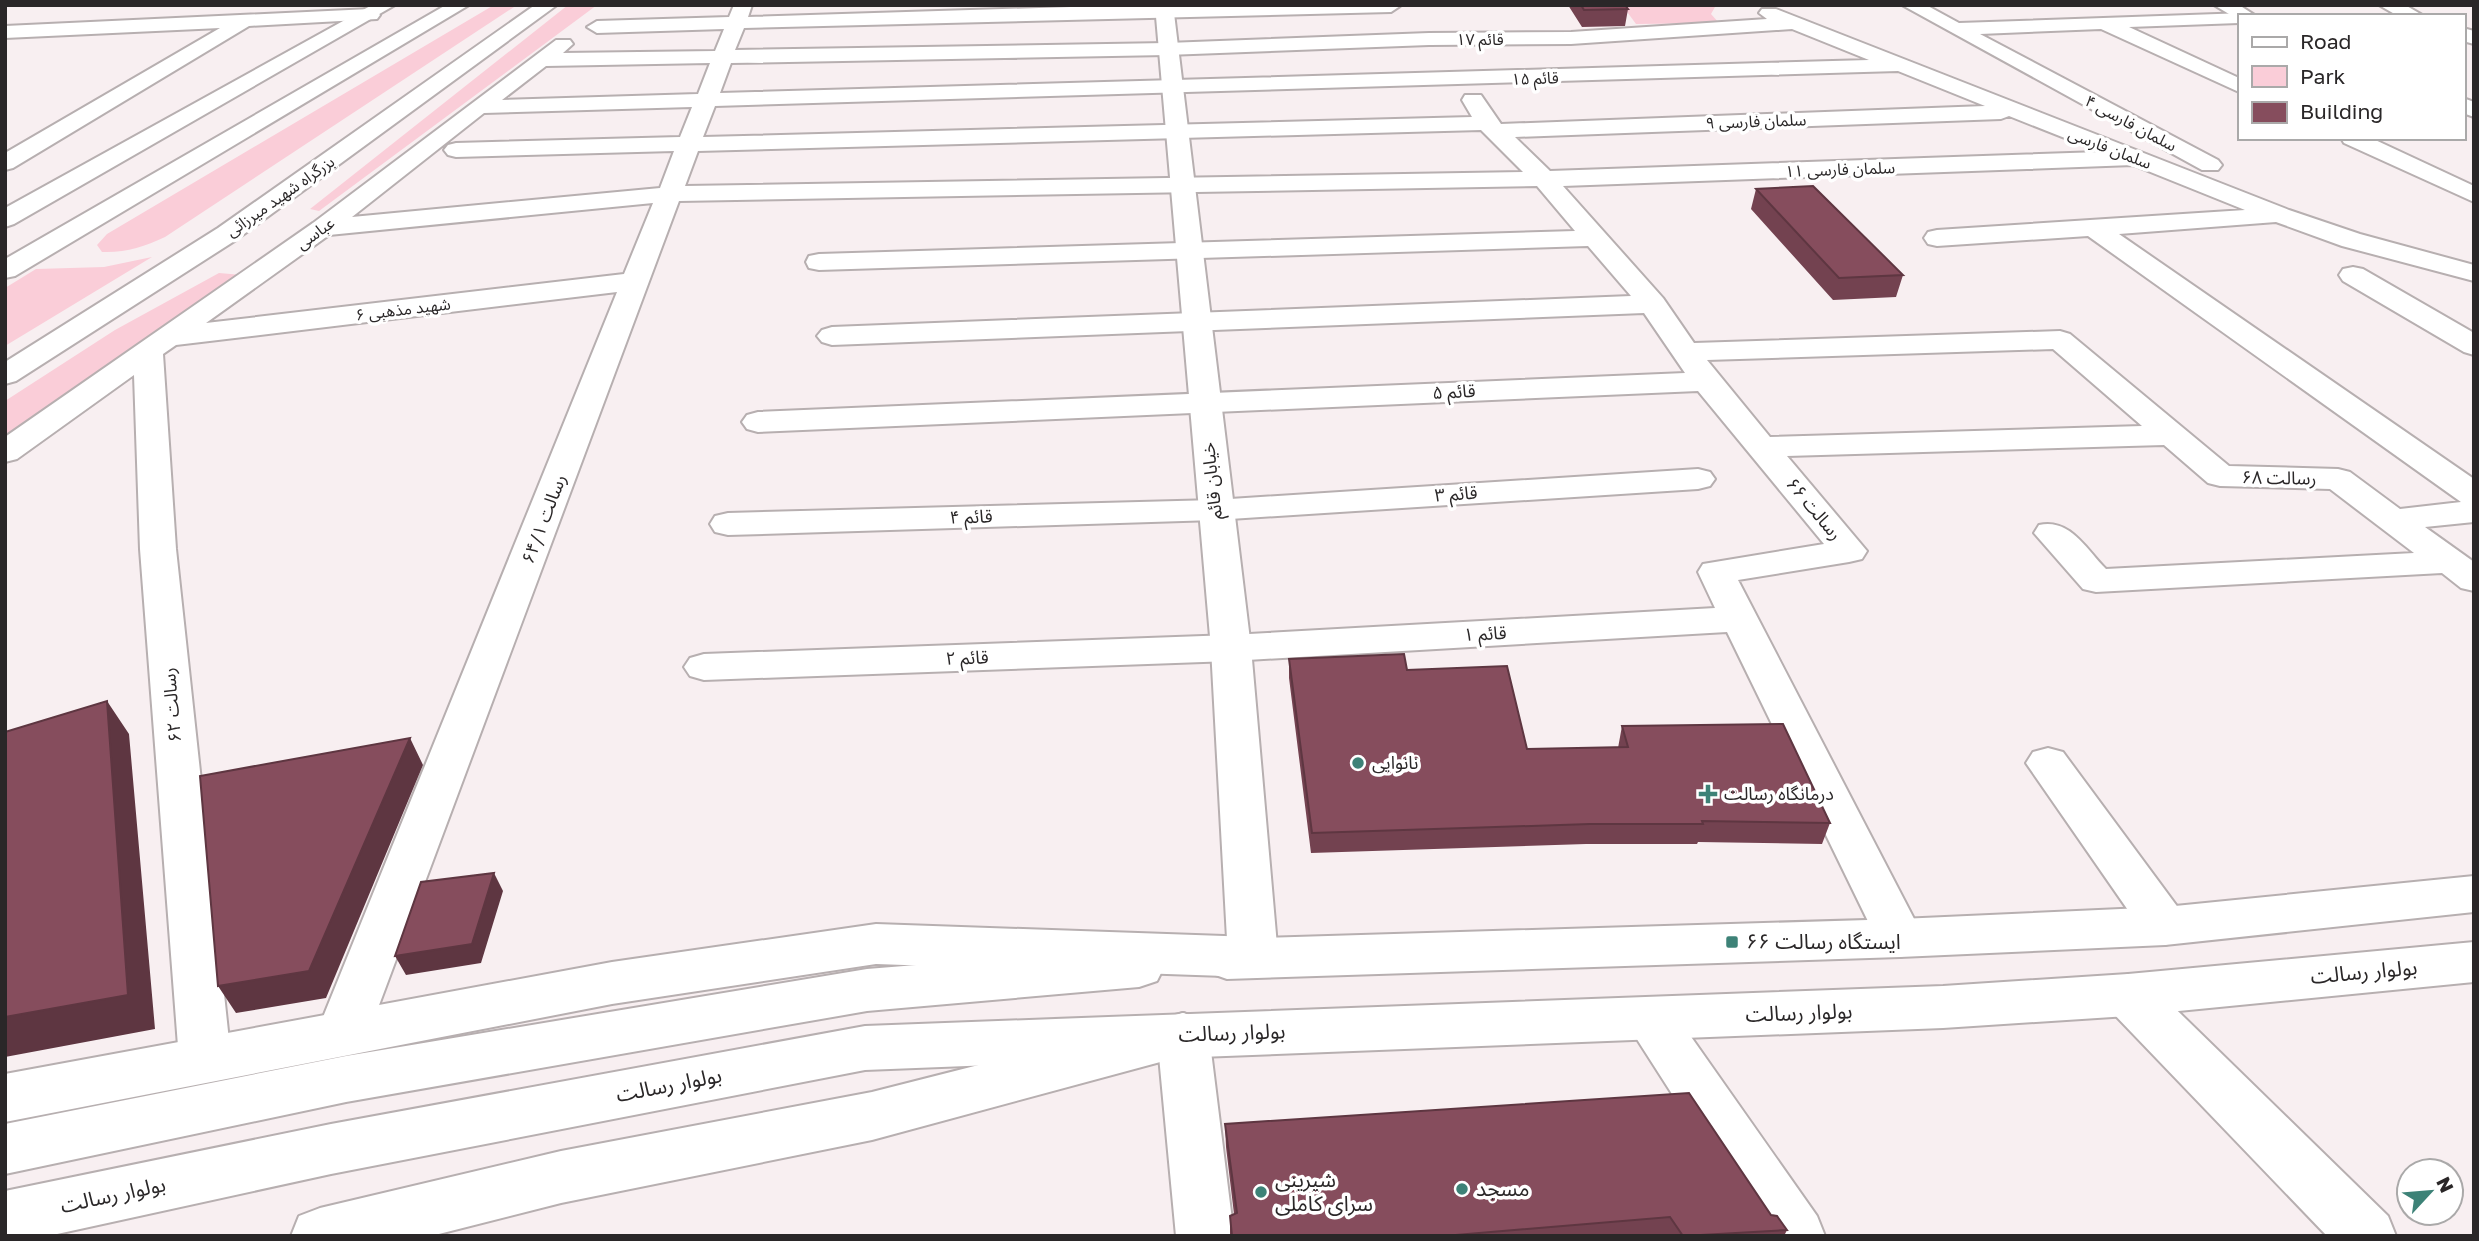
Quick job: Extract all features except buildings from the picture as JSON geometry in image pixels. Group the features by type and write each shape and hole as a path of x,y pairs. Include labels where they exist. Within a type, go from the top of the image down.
{"main road":[{"path":"5,163 272,5"},
{"path":"5,270 460,5"},
{"name":"بزرگراه شهید میرزائی","path":"5,374 227,234 548,5"},
{"name":"عباسی","path":"5,452 322,229 478,107 617,5"},
{"name":"سلمان فارسی","path":"1751,5 2280,215 2351,240 2474,273"},
{"name":"سلمان فارسی ۴","path":"1911,5 2351,240"},
{"path":"2064,5 2238,86"},
{"path":"2223,5 2243,14"},
{"path":"2388,5 2410,14"},
{"path":"597,27 739,13 958,15 1164,8 1391,6 1429,39"},
{"name":"خیابان قائم","path":"1164,8 1214,510 1231,648 1253,957"},
{"path":"5,30 246,20 378,10"},
{"path":"5,219 378,10"},
{"path":"5,30 41,11"},
{"name":"رسالت ۶۴/۱","path":"343,1032 690,146 739,13"},
{"path":"1956,29 2238,17"},
{"name":"قائم ۱۷","path":"542,60 1167,49 1429,39 1572,38 1792,23"},
{"name":"قائم ۱۵","path":"478,107 948,91 1462,80 1899,65"},
{"name":"رسالت ۶۶","path":"1462,80 1492,127 1544,179 1653,304 1706,381 1849,551 1716,572 1900,938"},
{"name":"سلمان فارسی ۹","path":"456,150 690,146 1175,130 1492,127 2017,111"},
{"path":"2355,140 2474,195"},
{"name":"سلمان فارسی ۱۱","path":"322,229 671,194 1544,179 2136,158"},
{"path":"1937,238 2280,215"},
{"path":"2094,228 2474,495"},
{"path":"819,262 1596,238"},
{"path":"2434,264 2474,262"},
{"path":"2353,275 2474,346"},
{"name":"شهید مذهبی ۶","path":"158,344 637,281"},
{"path":"832,336 1653,304"},
{"name":"رسالت ۶۸","path":"1686,352 2060,340 2220,476 2338,479 2462,571"},
{"name":"رسالت ۶۲","path":"158,344 158,549 205,1059"},
{"name":"قائم ۵","path":"758,422 1706,381"},
{"path":"1761,447 2169,435"},
{"name":"قائم ۳","path":"1214,510 1698,479"},
{"name":"قائم ۴","path":"728,524 1214,510"},
{"path":"2393,520 2474,511"},
{"path":"2052,533 2096,581 2462,571"},
{"name":"قائم ۱","path":"1231,648 1740,619"},
{"name":"قائم ۲","path":"704,667 1231,648"},
{"path":"2048,763 2165,926"},
{"path":"5,1149 346,1079 867,990 1253,957 1900,938 2165,926 2474,894"},
{"path":"5,1098 612,983 876,944 1253,957"},
{"name":"بولوار رسالت","path":"5,1218 331,1149 865,1048 1943,1007 2128,995 2474,962"},
{"path":"2128,995 2367,1236"},
{"path":"1650,1019 1796,1236"},
{"path":"320,1236 561,1177 872,1116 1183,1035 1205,1236"}],"green space":[{"path":"494,5 517,5 165,237 119,251 102,252 97,245 107,234"},
{"path":"568,5 597,5 319,211 310,209"},
{"path":"1622,5 1721,5 1715,7 1711,14 1719,23 1636,24"},
{"path":"152,257 5,346 5,288 36,269 104,267"},
{"path":"219,273 242,275 5,438 5,401 115,330"}],"place":[{"name":"نانوایی","path":"1358,763"},
{"name":"درمانگاه رسالت","path":"1708,794"},
{"name":"ایستگاه رسالت ۶۶","path":"1732,942"},
{"name":"مسجد","path":"1462,1189"},
{"name":"شیرینی سرای کاملی","path":"1261,1192"}]}
